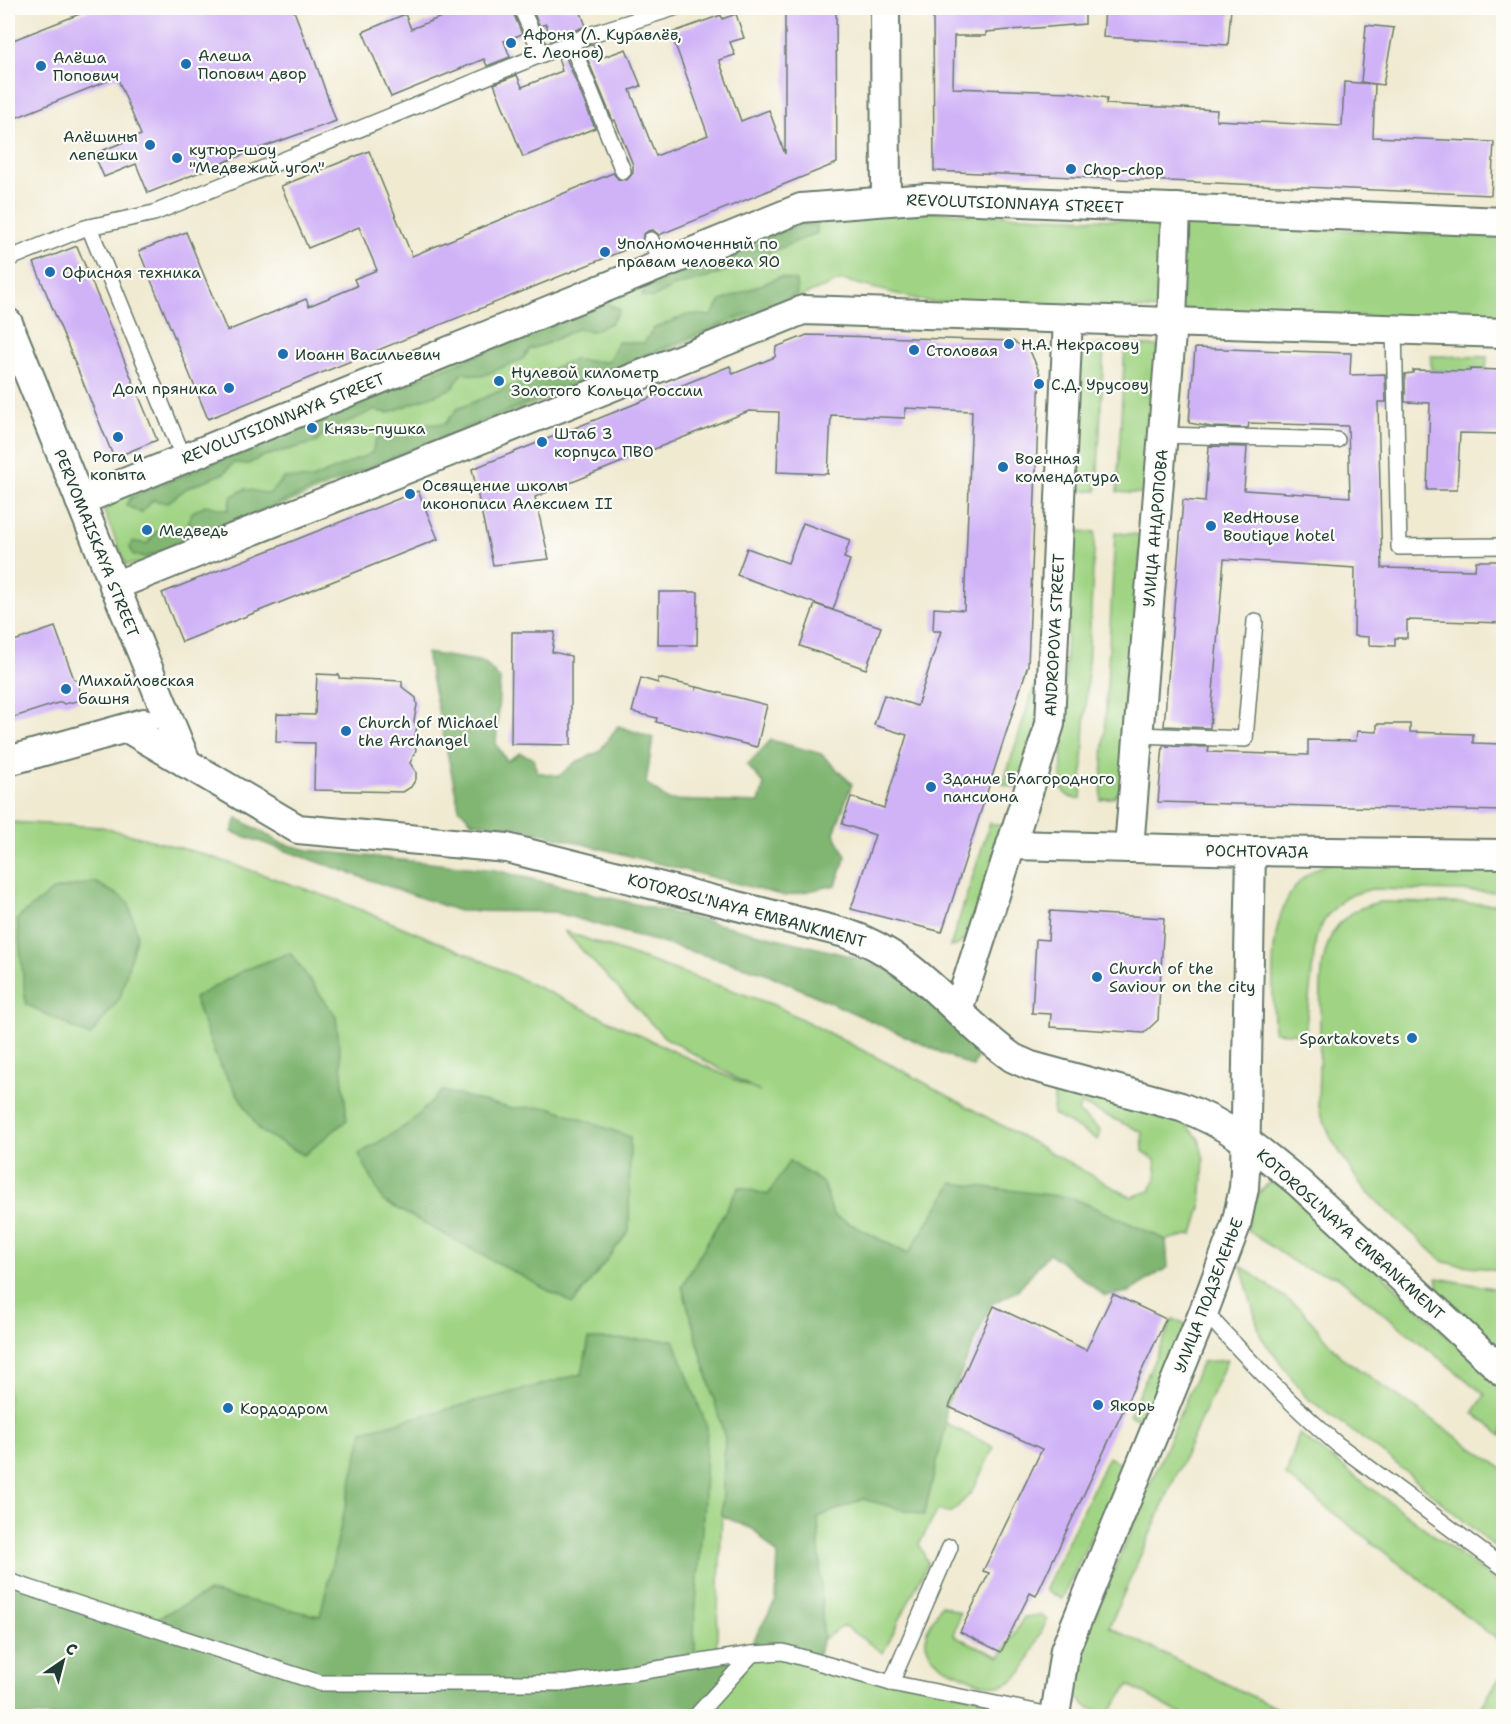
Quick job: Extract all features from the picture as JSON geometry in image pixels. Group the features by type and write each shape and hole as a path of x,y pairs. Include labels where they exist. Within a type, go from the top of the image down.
{"street":[{"path":"885,8 886,201"},
{"name":"REVOLUTSIONNAYA STREET","path":"80,501 184,459 656,252 801,208 928,198 1503,222"},
{"name":"УЛИЦА АНДРОПОВА","path":"1129,848 1172,322 1176,208"},
{"path":"114,586 803,310 1503,333"},
{"name":"ANDROPOVA STREET","path":"958,1010 1048,733 1051,716 1068,318"},
{"name":"PERVOMAISKAYA STREET","path":"8,323 187,764"},
{"path":"8,761 168,716"},
{"name":"KOTOROSL'NAYA EMBANKMENT","path":"127,728 286,823 303,830 507,849 845,933 872,942 894,955 1003,1051 1021,1062 1181,1107 1215,1121 1245,1140 1321,1203 1503,1373"},
{"name":"POCHTOVAJA","path":"1011,845 1503,854"},
{"name":"УЛИЦА ПОДЗЕЛЕНЬЕ","path":"1055,1716 1065,1650 1204,1311 1236,1225 1241,1205 1244,1188 1251,851"}],"lane":[{"path":"521,8 543,54"},
{"path":"8,259 89,227 154,213 543,54 607,29 674,8"},
{"path":"571,43 622,171"},
{"path":"89,227 184,459"},
{"path":"1394,329 1399,547 1503,546"},
{"path":"1163,435 1337,440"},
{"path":"1138,735 1245,739 1255,621"},
{"path":"1204,1311 1313,1424 1503,1568"},
{"path":"891,1683 950,1547"},
{"path":"8,1581 320,1683 568,1683 752,1654 783,1652 891,1683 1055,1716"},
{"path":"696,1716 752,1654"}],"green space":[{"path":"933,212 1503,237 1503,321 929,302 842,280 138,563 126,565 103,509 114,504 113,501 799,216"},
{"path":"799,224 817,225 817,233 707,278 672,287 653,298 642,296 645,287 746,245 760,245 773,235"},
{"path":"780,277 796,281 797,294 146,557 133,555 130,547 132,541 147,544 157,531 187,528 191,513 205,505 228,510 232,496 245,489 269,494 284,478 312,479 372,453 376,439 421,424 445,424 457,409 573,360 608,362 618,342 644,343 654,328 690,314 711,316 721,301"},
{"path":"605,302 620,310 611,323 592,331 576,329 530,349 523,359 482,376 462,373 453,388 388,413 372,410 328,431 317,442 264,456 248,464 234,463 224,473 187,488 167,503 153,500 141,513 126,505 131,497 511,341 520,342 540,329"},
{"path":"1079,344 1104,345 1097,491 1073,490"},
{"path":"1125,345 1158,346 1146,494 1117,492"},
{"path":"1431,356 1487,357 1486,369 1470,369 1470,372 1431,370"},
{"path":"1071,531 1095,532 1081,799 1068,795 1063,791 1061,784"},
{"path":"1115,533 1142,535 1121,789 1114,797 1101,800"},
{"path":"426,653 484,662 500,679 496,744 507,761 520,753 533,758 537,772 559,776 576,762 599,752 618,726 653,738 646,783 668,800 759,803 764,784 747,765 771,740 821,754 852,784 834,833 846,856 836,885 785,896 521,828 472,822 459,808"},
{"path":"1040,680 1038,722 1017,788 1003,784 1036,681"},
{"path":"237,818 281,843 308,850 495,870 846,955 911,977 983,1041 973,1067 763,972 554,912 459,911 232,832"},
{"path":"8,822 102,827 203,854 337,900 472,956 760,1092 664,1037 564,931 774,1005 903,1071 1131,1197 1150,1191 1157,1175 1155,1160 1143,1151 1142,1132 1081,1104 1078,1112 1100,1130 1098,1140 1053,1114 1055,1085 1182,1121 1199,1139 1204,1160 1201,1207 1193,1234 1166,1240 1073,1198 908,1254 833,1215 823,1183 768,1195 739,1187 682,1286 725,1438 716,1659 783,1652 1055,1716 8,1716"},
{"path":"990,823 1004,827 966,939 950,947"},
{"path":"1331,862 1503,865 1503,892 1371,889 1345,897 1326,917 1316,937 1305,1034 1274,1032 1273,968 1278,924 1285,904 1296,886 1311,872"},
{"path":"95,882 128,901 137,934 120,998 90,1036 26,1004 17,919 53,890"},
{"name":"Spartakovets","path":"1380,902 1503,904 1503,1271 1444,1262 1368,1193 1332,1140 1321,1115 1318,1102 1321,981 1327,946 1334,931 1344,918 1359,909"},
{"path":"290,953 336,1016 347,1120 304,1155 260,1131 218,1062 194,998 244,970"},
{"path":"442,1091 509,1108 549,1107 630,1137 629,1231 573,1304 383,1201 359,1154 410,1123"},
{"path":"789,1161 823,1183 833,1215 908,1254 953,1183 1073,1198 1166,1240 1168,1267 1129,1292 1105,1296 1049,1253 1016,1292 991,1304 945,1410 946,1424 924,1515 863,1499 818,1517 823,1639 818,1655 749,1648 776,1600 778,1555 753,1529 722,1516 725,1438 682,1286 739,1187 768,1195"},
{"path":"1268,1183 1286,1184 1503,1388 1503,1436 1473,1413 1485,1395 1337,1276 1303,1268 1247,1230 1253,1201"},
{"path":"1241,1266 1302,1310 1340,1356 1503,1469 1503,1554 1393,1461 1306,1397 1261,1337"},
{"path":"1437,1278 1503,1290 1503,1354 1440,1293"},
{"path":"1173,1319 1186,1325 1143,1421 1129,1415"},
{"path":"589,1339 674,1340 707,1427 694,1629 696,1664 752,1654 696,1716 8,1716 8,1581 144,1625 209,1592 320,1616 363,1431 582,1374"},
{"path":"1227,1360 1109,1627 1293,1716 1184,1716 1129,1685 1107,1715 1086,1706 1074,1695 1077,1657 1202,1362"},
{"path":"946,1424 994,1447 971,1493 951,1513 938,1510 919,1544 928,1563 883,1653 844,1626 823,1639 818,1517 863,1499 924,1515"},
{"path":"1299,1434 1503,1587 1503,1644 1286,1476"},
{"path":"1108,1457 1125,1465 1062,1599 1045,1590"},
{"path":"941,1605 960,1613 953,1635 1000,1657 1024,1617 1040,1615 1047,1620 1023,1671 1012,1681 1001,1686 983,1684 942,1666 931,1655 926,1644 926,1633"},
{"path":"1503,1672 1503,1716 1476,1716"}],"building":[{"path":"95,8 293,8 308,48 310,47 336,121 252,151 148,193 136,164 104,177 94,154 141,135 117,77 8,121 8,42"},
{"path":"464,8 511,8 522,34 504,41 510,57 487,66 484,59 391,97 363,32 405,14 411,29"},
{"path":"531,8 584,8 580,10 586,26 551,40 546,24 540,26"},
{"path":"785,8 836,8 837,163 659,235 653,230 648,231 643,235 642,243 208,419 139,251 186,232 227,331 306,299 309,306 357,286 354,279 377,270 359,227 308,248 281,186 369,151 412,256 613,173 618,179 627,180 633,173 633,165 583,48 593,44 598,59 626,49 641,86 630,90 656,156 708,135 671,33 721,15 722,19 736,14 744,38 730,42 735,55 719,60 741,121 769,110 785,154"},
{"path":"933,8 1085,8 1085,24 986,32 986,36 954,36 953,88 1071,92 1107,98 1106,104 1217,110 1216,120 1342,126 1344,82 1375,84 1373,137 1494,142 1491,195 934,171"},
{"path":"1105,8 1231,8 1228,45 1103,37"},
{"path":"1366,25 1394,28 1383,85 1361,82"},
{"path":"565,55 595,128 523,157 494,84 517,75 522,87 562,71 558,58"},
{"path":"77,246 157,440 114,458 34,263"},
{"path":"807,335 1013,341 1031,353 1040,374 1028,665 942,932 851,909 875,835 842,824 851,797 884,808 907,735 874,725 884,695 917,706 941,631 933,631 934,608 964,610 972,411 905,408 905,418 831,415 828,474 777,472 779,412 749,411 535,497 549,559 493,565 472,469 730,366 733,374 775,357 776,347"},
{"path":"1195,348 1351,353 1350,375 1385,374 1386,402 1378,402 1382,568 1475,570 1476,561 1503,561 1503,623 1407,620 1407,638 1395,638 1395,646 1369,645 1369,637 1354,636 1355,568 1224,559 1210,728 1164,726 1183,500 1205,502 1209,446 1247,447 1244,490 1350,497 1348,426 1249,423 1248,428 1211,427 1189,423"},
{"path":"1470,369 1503,370 1503,434 1460,433 1457,490 1427,490 1430,403 1405,402 1405,374 1413,373 1413,370 1470,371"},
{"path":"418,491 438,539 182,642 162,593"},
{"path":"803,523 850,540 844,558 850,560 833,610 737,575 747,548 788,563"},
{"path":"659,592 698,592 697,645 658,645"},
{"path":"815,604 881,627 866,669 800,646"},
{"path":"55,627 74,679 77,681 82,700 64,704 61,702 8,719 8,643"},
{"path":"512,632 555,632 552,652 571,656 571,745 511,744"},
{"name":"Church of Michael the Archangel","path":"317,674 339,675 339,678 402,681 402,687 416,698 417,705 414,721 417,727 414,740 416,750 410,763 416,772 416,779 411,787 403,792 314,790 315,743 276,742 277,714 315,715"},
{"path":"641,678 658,683 658,678 696,687 696,691 697,687 767,705 757,747 656,722 657,718 632,712"},
{"path":"1377,724 1410,724 1410,732 1473,734 1473,743 1503,744 1503,811 1158,802 1163,746 1209,747 1208,752 1308,755 1308,740 1356,741 1357,731 1377,732"},
{"name":"Church of the Saviour on the city","path":"1050,911 1164,918 1158,1020 1144,1033 1050,1027 1051,1014 1032,1013 1036,939 1048,940"},
{"name":"Якорь","path":"1113,1294 1166,1319 1036,1596 1030,1593 1001,1652 960,1632 989,1573 983,1571 1042,1449 949,1407 994,1306 1086,1350"}],"place":[{"name":"Афоня (Л. Куравлёв, Е. Леонов)","path":"511,43"},
{"name":"Алеша Попович двор","path":"186,64"},
{"name":"Алёша Попович","path":"41,66"},
{"name":"Алёшины лепешки","path":"150,145"},
{"name":"кутюр-шоу \"Медвежий угол\"","path":"177,158"},
{"name":"Chop-chop","path":"1071,169"},
{"name":"Уполномоченный по правам человека ЯО","path":"605,252"},
{"name":"Офисная техника","path":"50,272"},
{"name":"Н.А. Некрасову","path":"1009,344"},
{"name":"Столовая","path":"914,350"},
{"name":"Иоанн Васильевич","path":"283,354"},
{"name":"Нулевой километр Золотого Кольца России","path":"499,381"},
{"name":"С.Д. Урусову","path":"1039,384"},
{"name":"Дом пряника","path":"229,388"},
{"name":"Князь-пушка","path":"312,428"},
{"name":"Рога и копыта","path":"118,437"},
{"name":"Штаб 3 корпуса ПВО","path":"542,442"},
{"name":"Военная комендатура","path":"1003,467"},
{"name":"Освящение школы иконописи Алексием II","path":"410,494"},
{"name":"RedHouse Boutique hotel","path":"1211,526"},
{"name":"Медведь","path":"147,530"},
{"name":"Михайловская башня","path":"66,689"},
{"name":"Church of Michael the Archangel","path":"346,731"},
{"name":"Здание Благородного пансиона","path":"931,787"},
{"name":"Church of the Saviour on the city","path":"1097,977"},
{"name":"Spartakovets","path":"1412,1038"},
{"name":"Якорь","path":"1098,1405"},
{"name":"Кордодром","path":"228,1408"}]}
